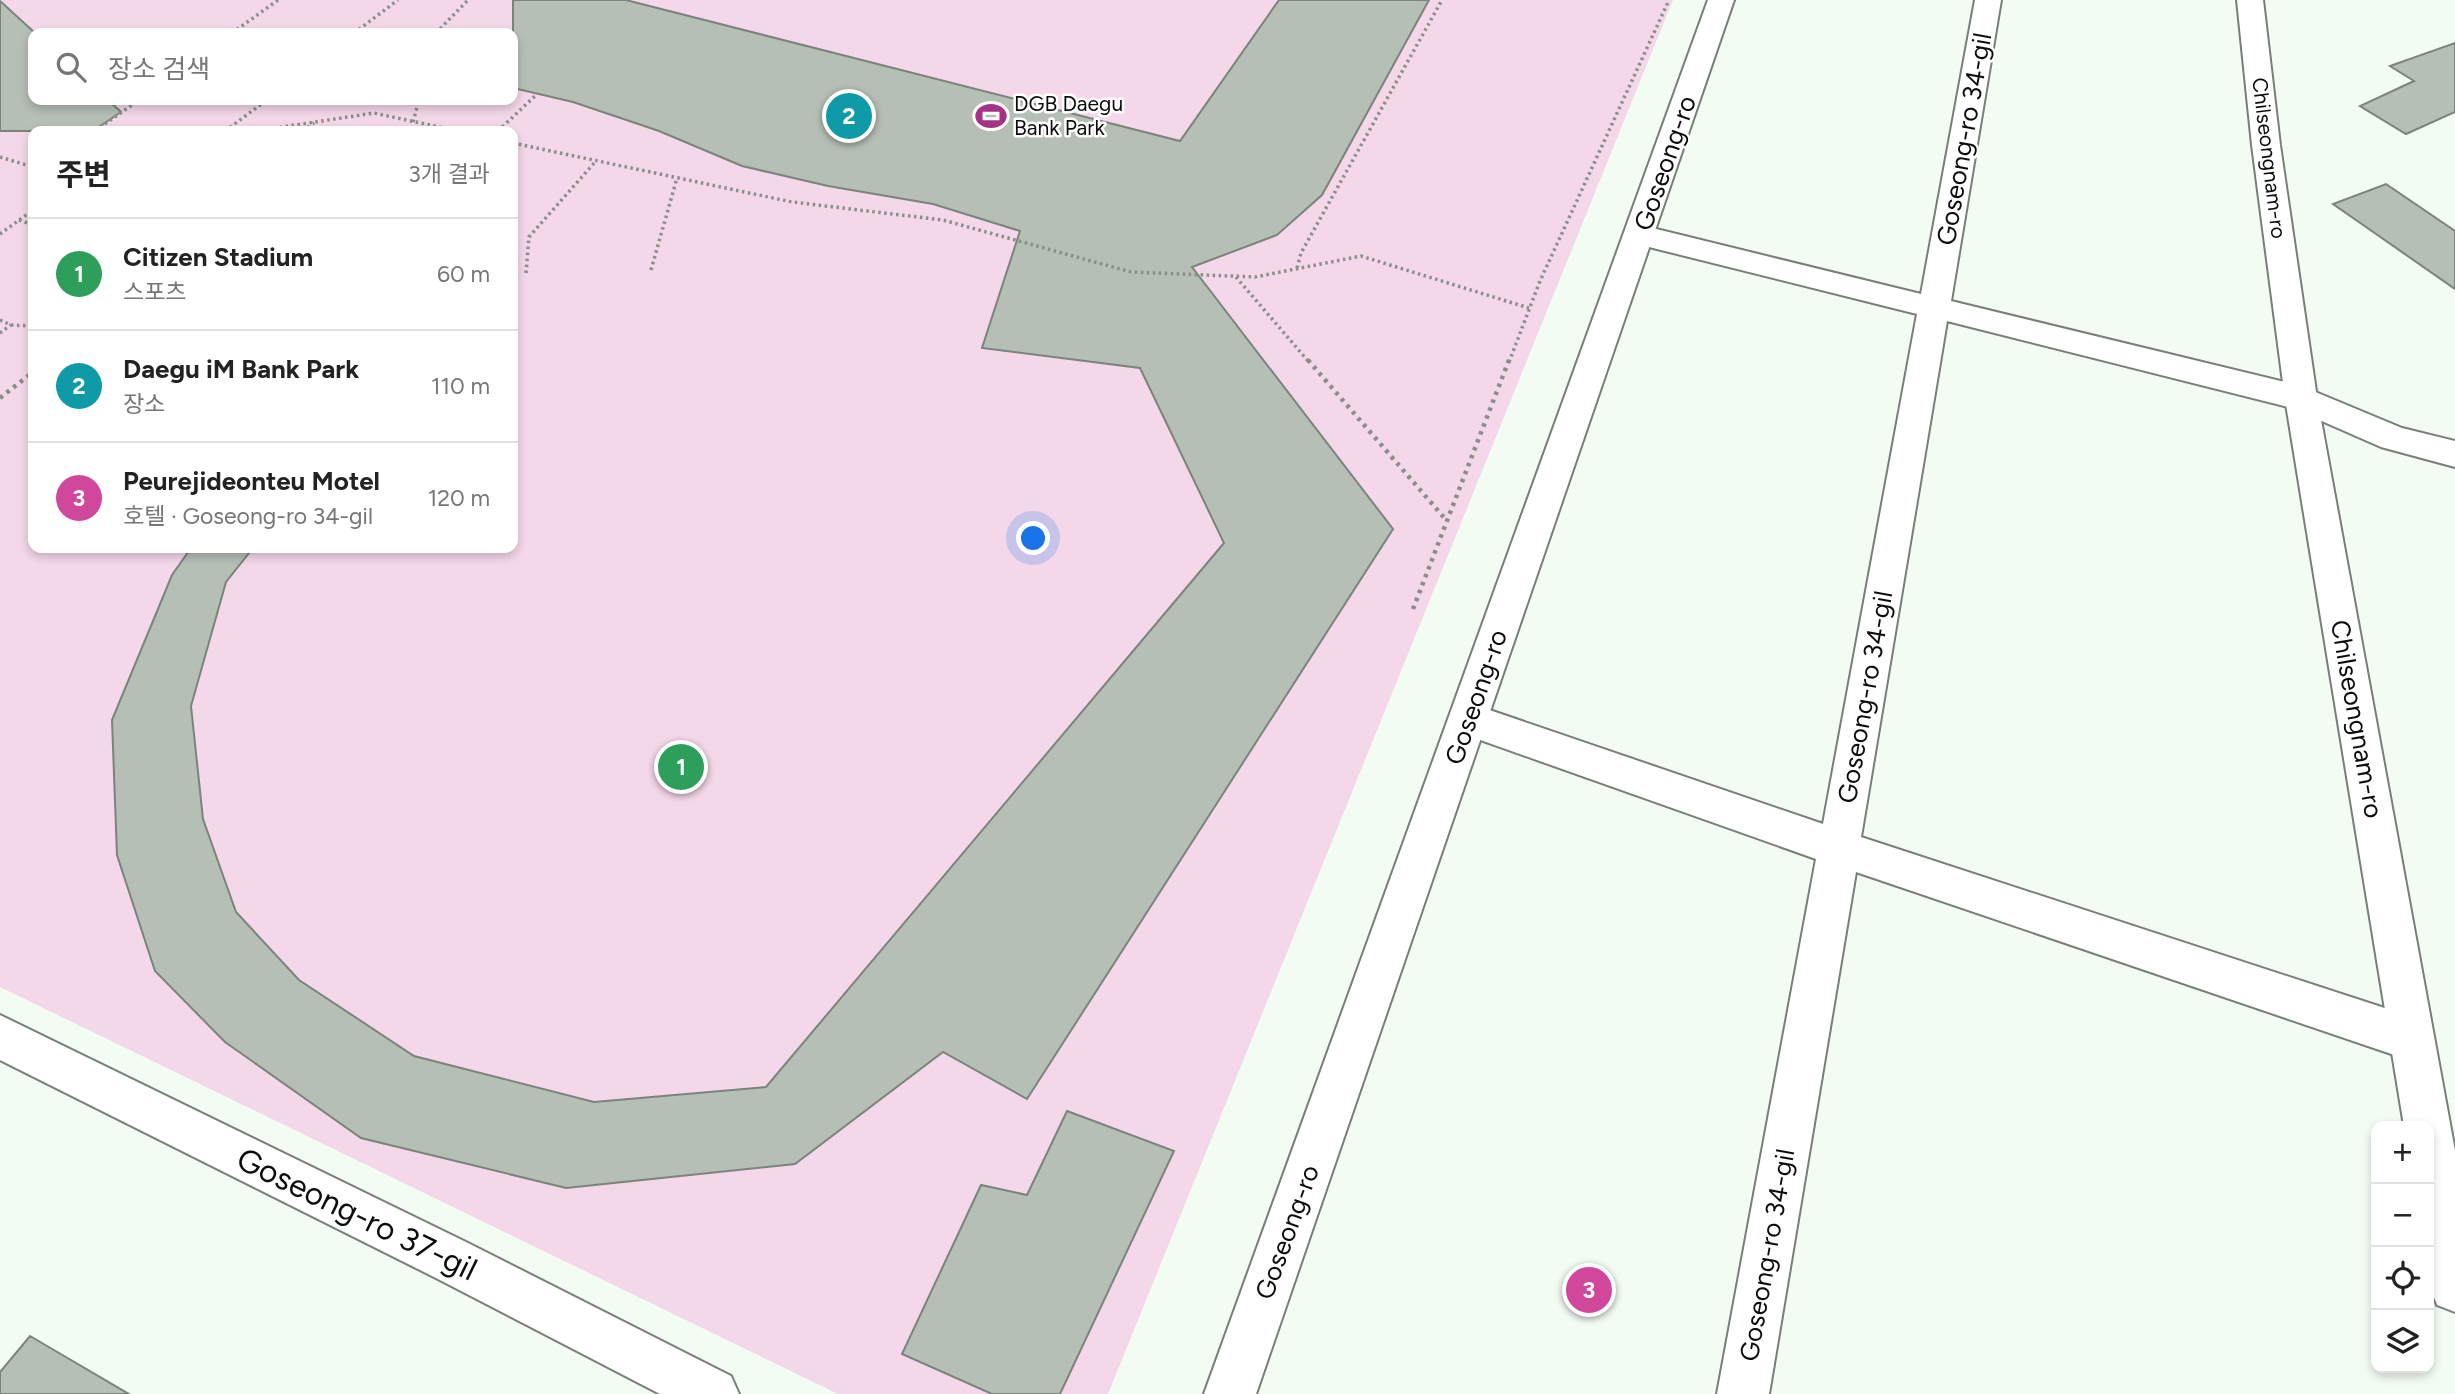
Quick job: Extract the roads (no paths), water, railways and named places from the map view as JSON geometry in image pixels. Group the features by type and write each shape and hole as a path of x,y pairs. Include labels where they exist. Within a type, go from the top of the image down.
{"street":[{"name":"Goseong-ro","path":"1230,1394 1721,0"},
{"name":"Goseong-ro 34-gil","path":"1743,1394 1988,0"},
{"name":"Chilseongnam-ro","path":"2250,0 2266,145 2301,398 2426,1121"},
{"path":"1640,235 2301,398 2393,438 2455,454"},
{"path":"1469,719 1839,848 2412,1039"},
{"name":"Goseong-ro 37-gil","path":"0,1037 451,1260 713,1394"},
{"path":"2434,1165 2455,1287"}],"place":[{"name":"Daegu iM Bank Park","path":"849,116"},
{"name":"DGB Daegu Bank Park","path":"991,116"},
{"name":"Citizen Stadium","path":"681,767"},
{"name":"Peurejideonteu Motel","path":"1589,1290"}]}
